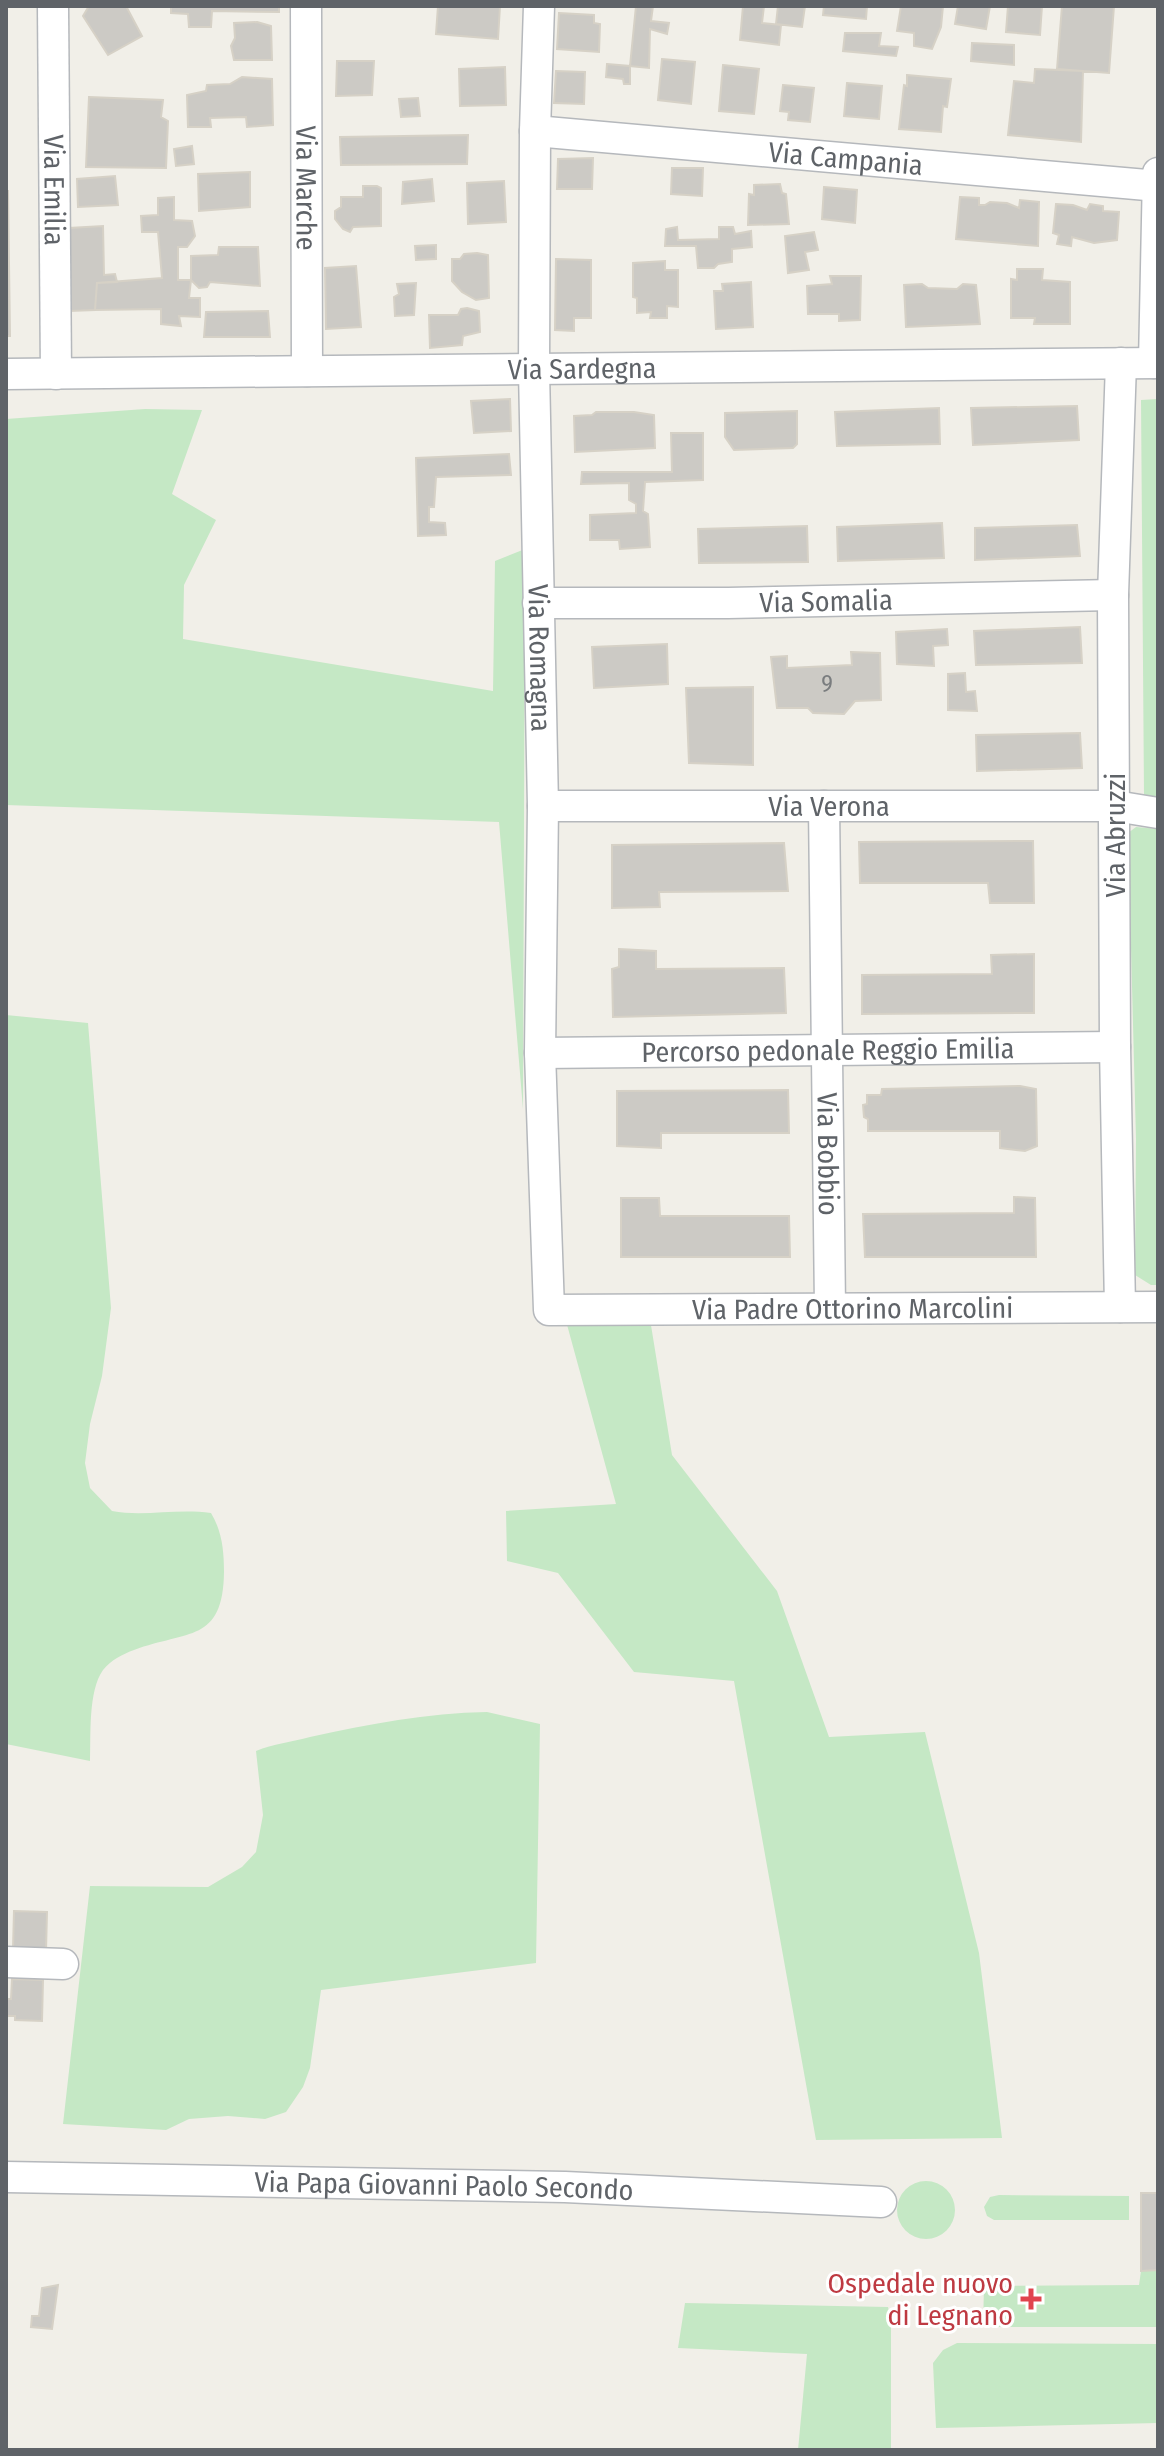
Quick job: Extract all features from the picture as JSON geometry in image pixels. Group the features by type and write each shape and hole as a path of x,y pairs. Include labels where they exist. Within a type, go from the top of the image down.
{"street":[{"name":"Via Emilia","path":"53,6 56,374"},
{"name":"Via Marche","path":"306,6 307,371"},
{"name":"Via Romagna","path":"539,6 534,381 543,806 540,1053 549,1310"},
{"name":"Via Campania","path":"535,131 1158,186"},
{"path":"1156,363 1158,173"},
{"name":"Via Abruzzi","path":"1120,1307 1115,1047 1113,595 1121,363"},
{"name":"Via Sardegna","path":"6,374 307,371 534,381 1156,363"},
{"name":"Via Somalia","path":"538,603 1113,595"},
{"name":"Via Verona","path":"543,806 1115,806 1158,813"},
{"name":"Via Bobbio","path":"824,806 830,1308"},
{"name":"Percorso pedonale Reggio Emilia","path":"540,1053 1115,1047"},
{"name":"Via Padre Ottorino Marcolini","path":"549,1310 1158,1307"},
{"path":"6,1962 63,1964"},
{"name":"Via Papa Giovanni Paolo Secondo","path":"6,2177 565,2187 881,2202"}],"green space":[{"path":"1158,399 1158,797 1144,795 1141,400"},
{"path":"145,409 202,410 172,494 216,520 184,585 183,639 493,691 495,561 525,549 523,1109 499,822 6,805 6,419"},
{"path":"1136,827 1158,829 1158,1285 1151,1285 1135,1275 1136,1139 1128,833"},
{"path":"6,1015 88,1023 111,1308 85,1463 90,1488 112,1511 211,1513 223,1549 222,1595 209,1623 186,1635 126,1653 103,1670 93,1701 90,1761 6,1744"},
{"path":"650,1319 672,1455 777,1591 829,1737 925,1732 979,1953 1002,2138 816,2140 734,1681 634,1672 558,1573 507,1561 506,1511 616,1504 566,1321"},
{"path":"487,1712 540,1724 536,1963 321,1990 310,2068 303,2087 286,2112 265,2119 228,2116 189,2119 166,2130 63,2124 90,1886 208,1887 242,1867 256,1852 263,1815 256,1751 376,1724 442,1714"},
{"path":"926,2181 937,2183 946,2190 953,2199 953,2221 946,2230 937,2237 926,2239 915,2237 906,2230 899,2221 897,2210 899,2199 906,2190 915,2183"},
{"path":"1129,2196 1129,2220 994,2220 987,2216 984,2207 990,2197"},
{"path":"1158,2270 1158,2327 983,2327 984,2286 1139,2285 1141,2271"},
{"path":"685,2303 888,2307 891,2321 891,2450 798,2450 807,2354 678,2348"},
{"path":"957,2343 1158,2344 1158,2423 936,2428 933,2363 943,2350"}],"building":[{"path":"89,6 126,6 142,36 108,55 83,16"},
{"path":"171,6 279,6 279,12 212,11 211,27 189,27 188,14 171,13"},
{"path":"438,6 500,6 498,39 436,34"},
{"path":"636,6 653,6 651,21 669,23 667,34 650,29 649,68 630,66"},
{"path":"743,6 764,6 762,23 781,25 779,45 740,40"},
{"path":"778,6 805,6 802,27 776,24"},
{"path":"824,6 867,6 866,19 823,15"},
{"path":"901,6 943,6 941,27 932,49 914,46 914,33 897,31"},
{"path":"958,6 990,6 986,29 955,24"},
{"path":"1008,6 1042,6 1040,35 1006,32"},
{"path":"1062,6 1114,6 1109,73 1057,69"},
{"path":"559,13 594,15 594,23 600,24 599,52 557,49"},
{"path":"257,22 271,26 272,60 234,60 231,46 235,38 234,23"},
{"path":"845,33 881,33 879,46 898,47 896,56 843,51"},
{"path":"972,43 1014,45 1014,65 971,61"},
{"path":"662,59 695,62 691,104 658,100"},
{"path":"337,61 374,61 372,95 336,96"},
{"path":"607,64 630,66 630,84 624,84 623,79 606,77"},
{"path":"723,65 759,69 754,114 719,111"},
{"path":"505,67 506,105 460,106 459,69"},
{"path":"1035,69 1083,71 1081,142 1008,135 1014,81 1034,83"},
{"path":"556,71 585,72 584,104 554,103"},
{"path":"907,75 951,79 947,107 943,106 941,132 899,129"},
{"path":"242,77 272,79 273,125 247,127 246,117 210,118 211,127 188,127 187,95 206,91 207,85 230,84"},
{"path":"847,83 882,86 879,119 844,116"},
{"path":"783,85 814,88 810,122 788,120 789,112 780,111"},
{"path":"89,97 163,100 161,117 168,121 166,168 86,167"},
{"path":"418,98 420,116 401,117 399,99"},
{"path":"468,135 467,164 341,165 340,137"},
{"path":"192,146 194,164 176,166 174,149"},
{"path":"593,158 592,189 557,189 558,159"},
{"path":"672,168 703,168 702,196 671,194"},
{"path":"250,172 250,207 199,211 198,174"},
{"path":"115,176 118,205 78,207 77,179"},
{"path":"432,179 434,201 402,204 403,182"},
{"path":"504,181 506,222 468,224 467,183"},
{"path":"780,184 782,193 786,194 789,224 748,225 749,194 754,195 754,185"},
{"path":"363,186 381,188 381,226 353,227 350,232 335,219 335,211 341,207 341,197 363,197"},
{"path":"824,187 857,190 855,223 822,219"},
{"path":"8,191 10,336 6,336"},
{"path":"174,197 174,220 192,221 195,236 187,247 178,247 178,280 191,280 189,298 200,298 200,317 179,316 181,326 161,324 161,309 95,310 97,283 162,278 158,232 142,232 141,216 158,215 158,198"},
{"path":"960,197 979,198 979,205 1007,203 1019,208 1020,200 1039,202 1038,246 956,239"},
{"path":"1056,204 1087,210 1090,204 1103,206 1103,211 1119,212 1117,240 1094,243 1072,237 1071,246 1057,244 1059,235 1053,233"},
{"path":"103,226 104,275 115,274 117,282 97,283 95,310 70,311 69,228"},
{"path":"677,227 678,240 719,239 719,227 733,227 735,234 751,231 752,247 732,249 732,262 718,264 714,268 698,268 696,246 665,246 666,229"},
{"path":"814,232 818,250 805,252 809,270 788,273 785,236"},
{"path":"436,245 436,259 416,260 415,246"},
{"path":"219,247 258,247 260,286 210,282 207,287 199,288 191,280 191,256 218,255"},
{"path":"477,253 488,255 489,298 476,300 462,292 452,281 452,259"},
{"path":"556,259 591,260 591,318 574,318 574,331 555,330"},
{"path":"665,261 665,270 678,270 678,307 667,306 667,318 650,318 651,312 637,313 637,298 633,297 633,263"},
{"path":"356,266 361,327 326,329 325,268"},
{"path":"1017,269 1043,269 1042,280 1070,282 1070,324 1034,324 1035,318 1011,318 1011,279 1017,280"},
{"path":"830,276 861,276 860,320 839,321 839,314 808,314 807,286 832,284"},
{"path":"751,282 753,327 716,329 714,291 723,291 722,284"},
{"path":"416,283 414,315 395,316 394,297 399,294 397,284"},
{"path":"922,284 928,288 957,289 963,284 976,285 980,324 906,327 904,285"},
{"path":"461,309 479,311 480,332 463,336 462,345 430,348 429,315 458,315"},
{"path":"268,311 270,337 204,337 206,312"},
{"path":"510,399 511,431 474,433 471,401"},
{"path":"1077,406 1079,440 973,445 971,408"},
{"path":"939,408 940,444 837,446 835,412"},
{"path":"797,411 797,444 793,448 734,450 725,437 725,413"},
{"path":"596,412 654,415 655,448 575,452 574,416"},
{"path":"671,433 703,433 703,480 645,482 643,511 648,514 650,547 620,549 619,540 590,540 590,515 636,513 636,504 629,500 629,483 581,484 582,472 672,472"},
{"path":"509,454 511,475 436,477 434,507 429,507 429,522 445,523 446,535 418,536 416,458"},
{"path":"942,523 944,558 838,561 837,527"},
{"path":"1077,525 1080,556 975,560 975,528"},
{"path":"807,526 808,562 699,563 698,529"},
{"path":"1080,627 1082,663 976,665 974,631"},
{"path":"947,629 948,645 933,646 934,666 897,664 896,632"},
{"path":"667,644 668,684 594,688 592,647"},
{"path":"851,652 880,653 881,700 855,701 844,714 813,713 808,708 777,708 771,657 787,656 787,668 852,665"},
{"path":"965,673 966,692 975,691 977,711 948,710 948,674"},
{"path":"753,687 753,765 689,763 686,688"},
{"path":"1080,733 1082,768 977,771 976,735"},
{"path":"1033,841 1034,903 990,903 988,883 860,883 859,842"},
{"path":"784,843 788,891 659,892 660,907 612,908 612,845"},
{"path":"619,949 656,951 656,969 784,968 786,1013 613,1017 612,969 619,967"},
{"path":"1034,954 1034,1013 862,1014 862,975 992,974 991,955"},
{"path":"1020,1086 1036,1089 1037,1146 1025,1151 1000,1148 1000,1131 868,1131 868,1119 864,1117 863,1105 867,1104 867,1095 881,1095 882,1089"},
{"path":"788,1090 789,1133 661,1133 661,1148 617,1146 617,1091"},
{"path":"1014,1197 1035,1198 1036,1257 865,1257 863,1214 1014,1213"},
{"path":"621,1198 659,1198 660,1216 789,1216 790,1257 621,1257"},
{"path":"14,1911 47,1912 46,1951 13,1949"},
{"path":"12,1979 43,1980 42,2021 15,2020 15,2016 6,2016 6,1999 11,1999"},
{"path":"1141,2193 1158,2193 1158,2270 1141,2271"},
{"path":"58,2285 52,2329 31,2327 32,2316 39,2316 42,2288"}],"place":[{"name":"Ospedale nuovo di Legnano","path":"1031,2299"}]}
